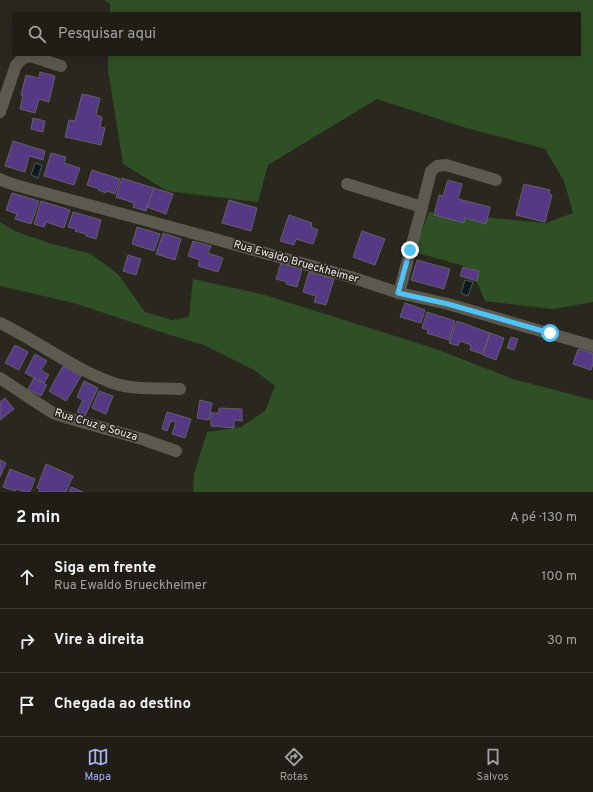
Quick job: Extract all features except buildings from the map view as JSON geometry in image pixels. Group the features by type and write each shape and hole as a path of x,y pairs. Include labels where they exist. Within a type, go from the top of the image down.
{"street":[{"path":"0,112 16,65 22,59 30,56 61,66"},
{"path":"398,293 431,172 437,166 446,166 496,180"},
{"name":"Rua Ewaldo Brueckheimer","path":"0,178 4,182 234,244 351,277 398,293 448,304 593,346"},
{"path":"347,184 422,207"},
{"path":"0,323 86,371 114,383 132,387 180,389"},
{"name":"Rua Cruz e Souza","path":"0,378 53,413 142,439 176,451"}],"green space":[{"path":"104,0 593,0 593,302 553,309 485,301 471,268 414,252 429,212 546,223 573,213 564,181 545,149 463,127 377,99 268,165 258,202 167,191 123,164 108,70 108,56 581,56 581,12 110,12 110,4"},
{"path":"0,222 15,231 49,243 91,254 118,274 145,312 172,320 189,317 193,279 265,295 436,349 513,379 593,400 593,492 193,492 194,474 207,432 241,427 265,411 275,386 254,370 204,345 74,303 0,286"}],"shaded area":[{"path":"35,163 42,165 38,178 31,175"},
{"path":"465,280 473,282 468,296 461,293"}],"route":[{"path":"410,250 398,293 448,304 550,333"}]}
